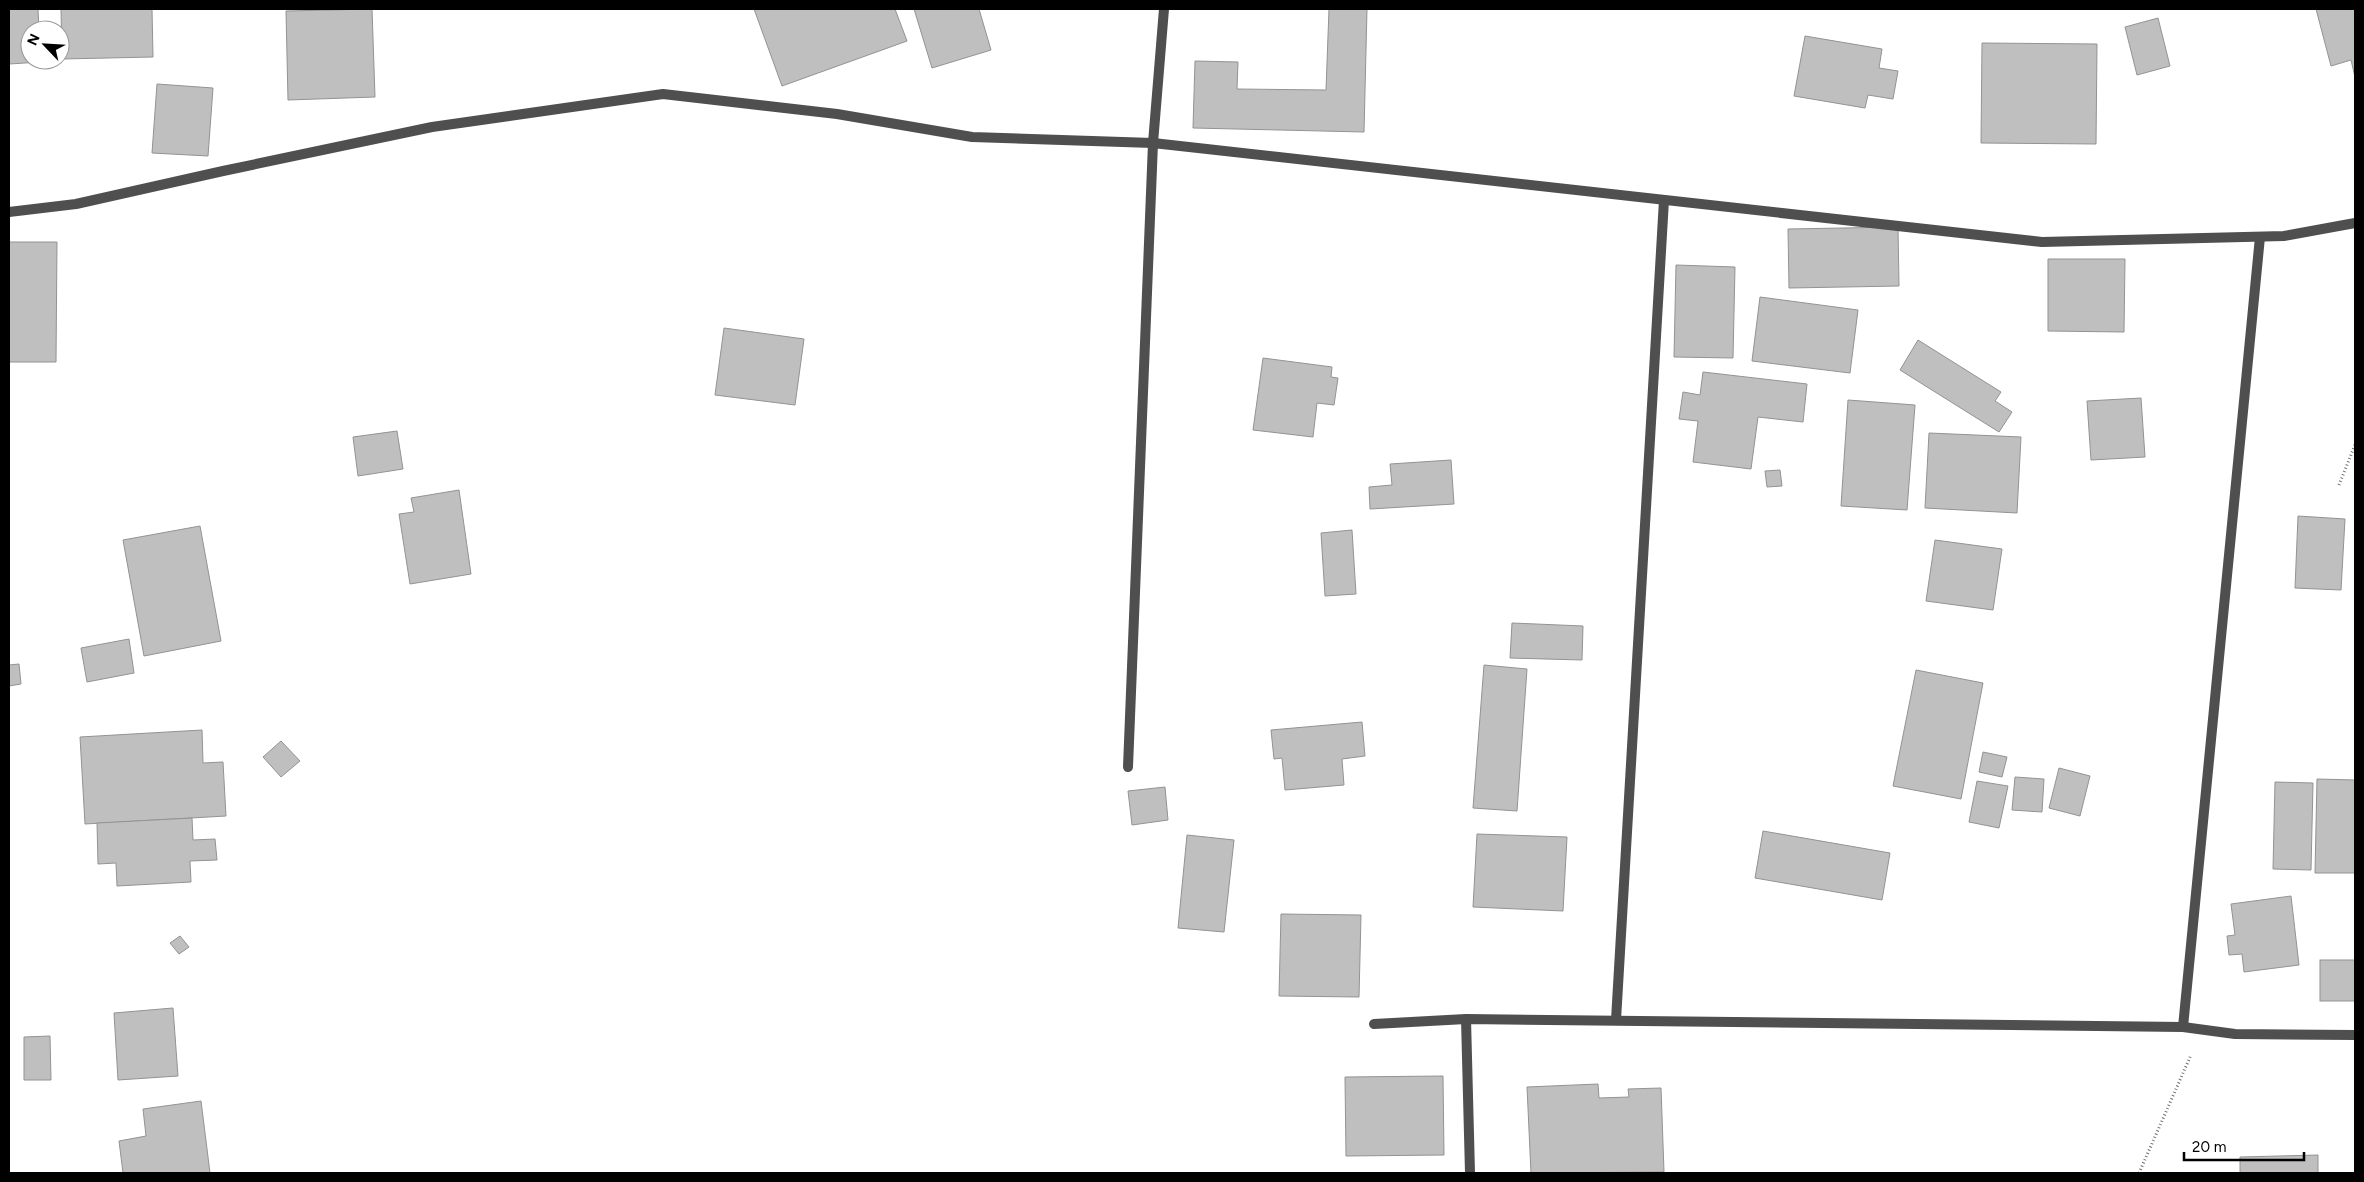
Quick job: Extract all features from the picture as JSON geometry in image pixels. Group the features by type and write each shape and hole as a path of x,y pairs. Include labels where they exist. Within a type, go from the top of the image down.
{"street":[{"path":"1128,767 1153,143 1164,9"},
{"path":"9,212 76,204 432,127 662,94 837,114 972,137 1153,143 2042,242 2284,236 2355,223"},
{"path":"1616,1020 1664,200"},
{"path":"2184,1027 2260,237"},
{"path":"1466,1019 1470,1173"},
{"path":"1374,1024 1466,1019 1616,1020 2184,1027 2235,1034 2355,1035"}],"path":[{"path":"2339,485 2355,445"},
{"path":"2139,1173 2202,1030"}],"building":[{"path":"9,9 38,9 39,20 20,20 20,63 9,64"},
{"path":"61,9 152,9 153,57 70,59 70,20 61,20"},
{"path":"372,9 375,97 288,100 286,11"},
{"path":"754,9 895,9 907,41 782,86"},
{"path":"914,9 979,9 991,50 932,68"},
{"path":"1329,9 1367,9 1364,132 1193,128 1195,61 1238,62 1237,89 1326,90"},
{"path":"2316,9 2355,9 2355,77 2351,60 2331,66"},
{"path":"2158,18 2170,66 2137,75 2125,27"},
{"path":"1805,36 1882,49 1879,68 1898,71 1893,99 1868,95 1865,108 1794,96"},
{"path":"1982,43 2097,44 2096,144 1981,143"},
{"path":"157,84 213,88 208,156 152,153"},
{"path":"1898,227 1899,286 1789,288 1788,229"},
{"path":"9,242 57,242 56,362 9,362"},
{"path":"2048,259 2125,259 2124,332 2048,331"},
{"path":"1676,265 1735,267 1733,358 1674,357"},
{"path":"1760,297 1858,310 1850,373 1752,361"},
{"path":"724,328 804,339 795,405 715,395"},
{"path":"1918,340 2001,392 1995,401 2012,412 1999,432 1900,370"},
{"path":"1263,358 1332,367 1331,377 1338,378 1334,405 1317,403 1313,437 1253,430"},
{"path":"1703,372 1807,384 1803,422 1758,417 1751,469 1693,462 1698,421 1679,419 1683,392 1700,395"},
{"path":"2141,398 2145,457 2091,460 2087,401"},
{"path":"1848,400 1915,405 1907,510 1841,506"},
{"path":"397,431 403,469 358,476 353,437"},
{"path":"1929,433 2021,437 2017,513 1925,508"},
{"path":"1451,460 1454,504 1370,509 1369,487 1392,485 1390,464"},
{"path":"1780,470 1782,486 1767,487 1765,471"},
{"path":"459,490 471,574 410,584 399,514 414,512 411,498"},
{"path":"2298,516 2345,519 2341,590 2295,588"},
{"path":"200,526 221,641 144,656 123,540"},
{"path":"1352,530 1356,594 1325,596 1321,533"},
{"path":"1935,540 2002,549 1993,610 1926,601"},
{"path":"1512,623 1583,626 1582,660 1510,658"},
{"path":"129,639 134,673 87,682 81,648"},
{"path":"19,664 21,684 9,686 9,665"},
{"path":"1484,665 1527,669 1517,811 1473,808"},
{"path":"1916,670 1983,683 1961,799 1893,786"},
{"path":"1362,722 1365,756 1342,759 1344,785 1285,790 1282,758 1274,759 1271,730"},
{"path":"202,730 203,763 223,762 226,816 85,824 80,737"},
{"path":"281,741 300,761 281,777 263,757"},
{"path":"1983,752 2007,757 2002,777 1979,772"},
{"path":"2059,768 2090,776 2080,816 2049,808"},
{"path":"2015,777 2044,779 2042,812 2012,810"},
{"path":"2317,779 2355,780 2355,873 2315,873"},
{"path":"1977,781 2008,786 1999,828 1969,822"},
{"path":"2275,782 2313,783 2311,870 2273,869"},
{"path":"1165,787 1168,820 1132,825 1128,791"},
{"path":"192,818 193,840 215,839 217,860 190,861 191,882 117,886 116,863 98,864 97,823"},
{"path":"1763,831 1890,853 1882,900 1755,878"},
{"path":"1477,834 1567,837 1563,911 1473,907"},
{"path":"1187,835 1234,840 1224,932 1178,928"},
{"path":"2291,896 2299,965 2244,972 2242,954 2229,955 2227,936 2235,935 2231,904"},
{"path":"1281,914 1361,915 1359,997 1279,996"},
{"path":"180,936 189,947 179,954 170,943"},
{"path":"2320,960 2355,960 2355,1001 2320,1001"},
{"path":"173,1008 178,1076 118,1080 114,1013"},
{"path":"50,1036 51,1080 24,1080 24,1037"},
{"path":"1443,1076 1444,1155 1346,1156 1345,1077"},
{"path":"1598,1084 1599,1098 1629,1097 1628,1089 1661,1088 1664,1172 1531,1173 1527,1087"},
{"path":"201,1101 210,1173 123,1173 119,1141 146,1136 143,1109"},
{"path":"2318,1155 2318,1173 2240,1173 2240,1157"}]}
